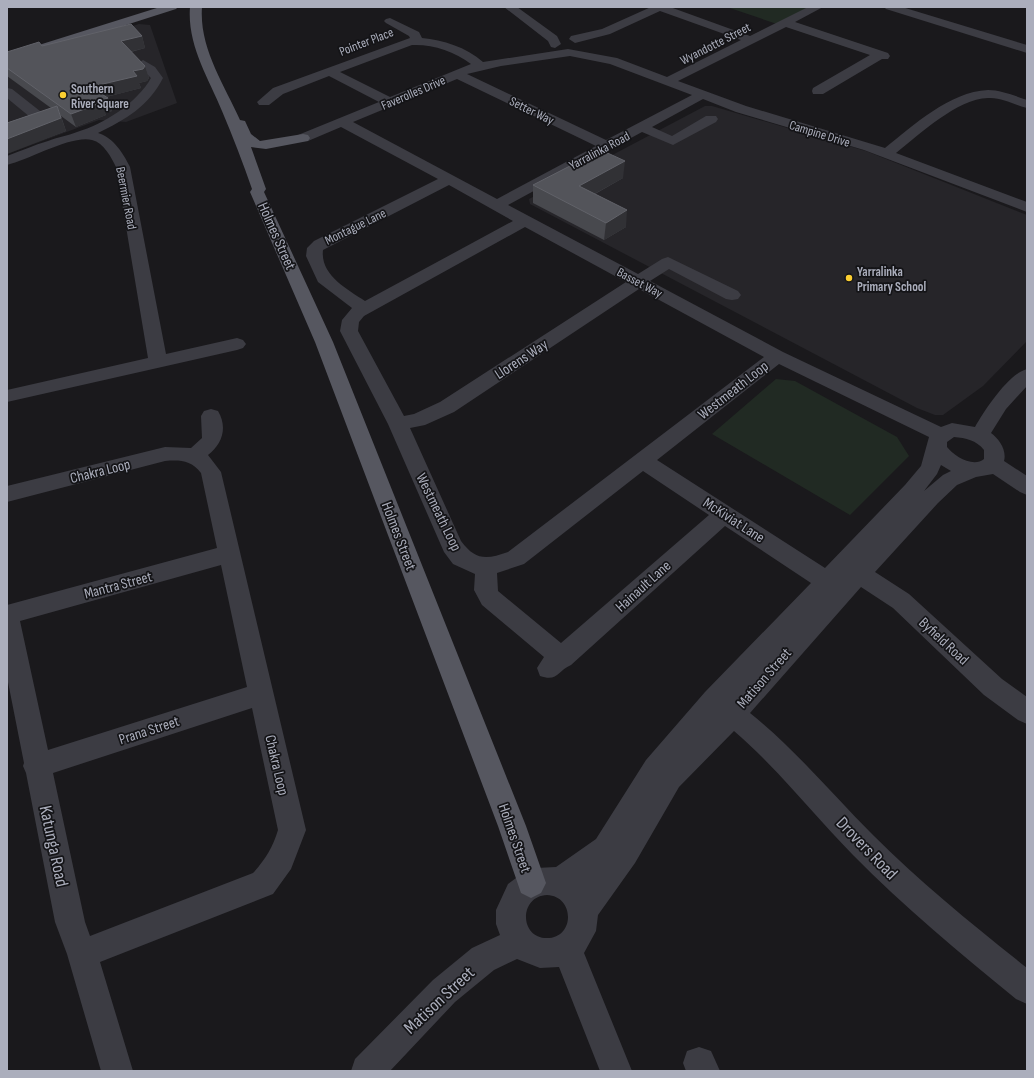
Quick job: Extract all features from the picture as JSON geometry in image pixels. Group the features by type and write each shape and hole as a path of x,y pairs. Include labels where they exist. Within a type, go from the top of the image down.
{"main road":[{"path":"7,50 96,23 130,7"},
{"path":"161,7 172,8"},
{"path":"7,59 94,30 177,7"},
{"name":"Holmes Street","path":"177,7 196,11 198,38 213,80 217,84 223,97 251,166 259,189 257,192 324,342 512,826 531,883"},
{"name":"Holmes Street","path":"213,80 212,85 240,161 252,190 257,192"},
{"path":"223,97 234,106 248,141 252,143 272,144 303,138"},
{"path":"251,166 266,154 292,145 303,138"}],"street":[{"path":"510,7 553,39 559,51 571,53 584,52 606,32"},
{"path":"542,32 572,39 606,32 660,7 751,40"},
{"name":"Wyandotte Street","path":"667,82 817,7"},
{"path":"890,7 908,8 1013,39 1027,45"},
{"path":"390,21 410,30 415,34 416,40"},
{"path":"785,23 882,56 818,91"},
{"name":"Faverolles Drive","path":"527,58 555,45 561,40 572,39"},
{"name":"Campine Drive","path":"572,39 584,41 589,46 613,61"},
{"path":"1013,39 1027,49"},
{"name":"Pointer Place","path":"264,102 278,91 397,44 416,40 435,42 471,58 480,66"},
{"name":"Faverolles Drive","path":"303,138 457,74 480,66 527,58 571,53"},
{"name":"Campine Drive","path":"571,53 613,61 701,95 886,154 1027,206"},
{"path":"77,137 100,127 127,111 153,89 157,78 151,70 143,64"},
{"path":"329,71 389,102"},
{"name":"Setter Way","path":"457,74 607,146"},
{"name":"Yarralinka Road","path":"497,205 701,95"},
{"path":"886,154 941,111 980,95 1000,95 1027,104"},
{"path":"7,131 40,118 28,108 10,97"},
{"path":"14,113 28,108"},
{"path":"641,127 673,141 711,119"},
{"name":"Basset Way","path":"342,122 778,356 939,440"},
{"name":"Beermier Road","path":"7,161 77,137 93,136 104,140 120,159 123,167 158,362"},
{"name":"Montague Lane","path":"364,309 326,282 314,256 315,248 450,179"},
{"name":"Westmeath Loop","path":"526,220 364,309 352,318 349,326 349,331 398,424 452,546 462,558 486,566 502,564 516,558 778,356"},
{"name":"Llorens Way","path":"398,424 418,420 447,407 668,262 732,295"},
{"path":"7,396 237,344"},
{"path":"979,436 999,404 1027,375"},
{"path":"1004,399 1027,399"},
{"path":"194,456 213,440 214,434 211,416"},
{"path":"983,467 996,458 995,450 990,444 979,436 962,430 952,430 939,440 939,452 949,461 963,468 983,467 1027,487"},
{"name":"Matison Street","path":"583,911 625,853 669,778 724,707 826,581 912,491 930,469 939,440"},
{"name":"Chakra Loop","path":"7,494 165,454 181,453 194,456 206,463 211,472 292,830 288,848 276,870 263,884 82,954"},
{"name":"McKiviat Lane","path":"642,460 826,581"},
{"name":"Matison Street","path":"560,882 606,849 656,769 724,707 858,573 931,497 950,480 983,467"},
{"name":"Hainault Lane","path":"486,566 486,590 490,598 556,663 724,514"},
{"name":"Mantra Street","path":"7,616 229,554"},
{"name":"Byfield Road","path":"858,573 901,600 993,687 1027,712"},
{"name":"Katunga Road","path":"7,616 36,766 70,922 82,954 118,1071"},
{"name":"Prana Street","path":"36,766 261,694"},
{"name":"Drovers Road","path":"724,707 765,741 863,845 918,899 1027,988"},
{"path":"548,880 560,882 570,889 578,899 583,911 582,924 578,936 567,949 559,953 546,955 534,952 518,939 512,927 511,914 514,901 521,891 531,883 548,880"},
{"name":"Matison Street","path":"367,1071 444,991 483,959 513,945 518,939"},
{"path":"567,949 616,1071"}],"shaded area":[{"path":"727,7 809,7 777,24"},
{"name":"Southern River Square","path":"139,24 150,25 177,103 126,122 99,120 7,154 7,66"},
{"name":"Yarralinka Primary School","path":"705,106 712,106 866,151 1027,215 1027,341 983,386 943,415 935,415 917,408 530,204 529,199"},
{"path":"776,379 795,381 897,437 909,456 850,515 712,434"}],"building":[{"name":"Southern River Square","path":"131,24 142,36 121,41 145,66 143,69 133,71 137,76 90,87 108,98 100,101 101,103 71,114 7,68 7,52 39,42 42,46"},
{"path":"57,106 61,118 7,139 7,123"},
{"path":"601,150 625,161 579,186 627,210 606,223 533,185"}],"place":[{"name":"Southern River Square","path":"63,95"},
{"name":"Yarralinka Primary School","path":"849,278"}]}
